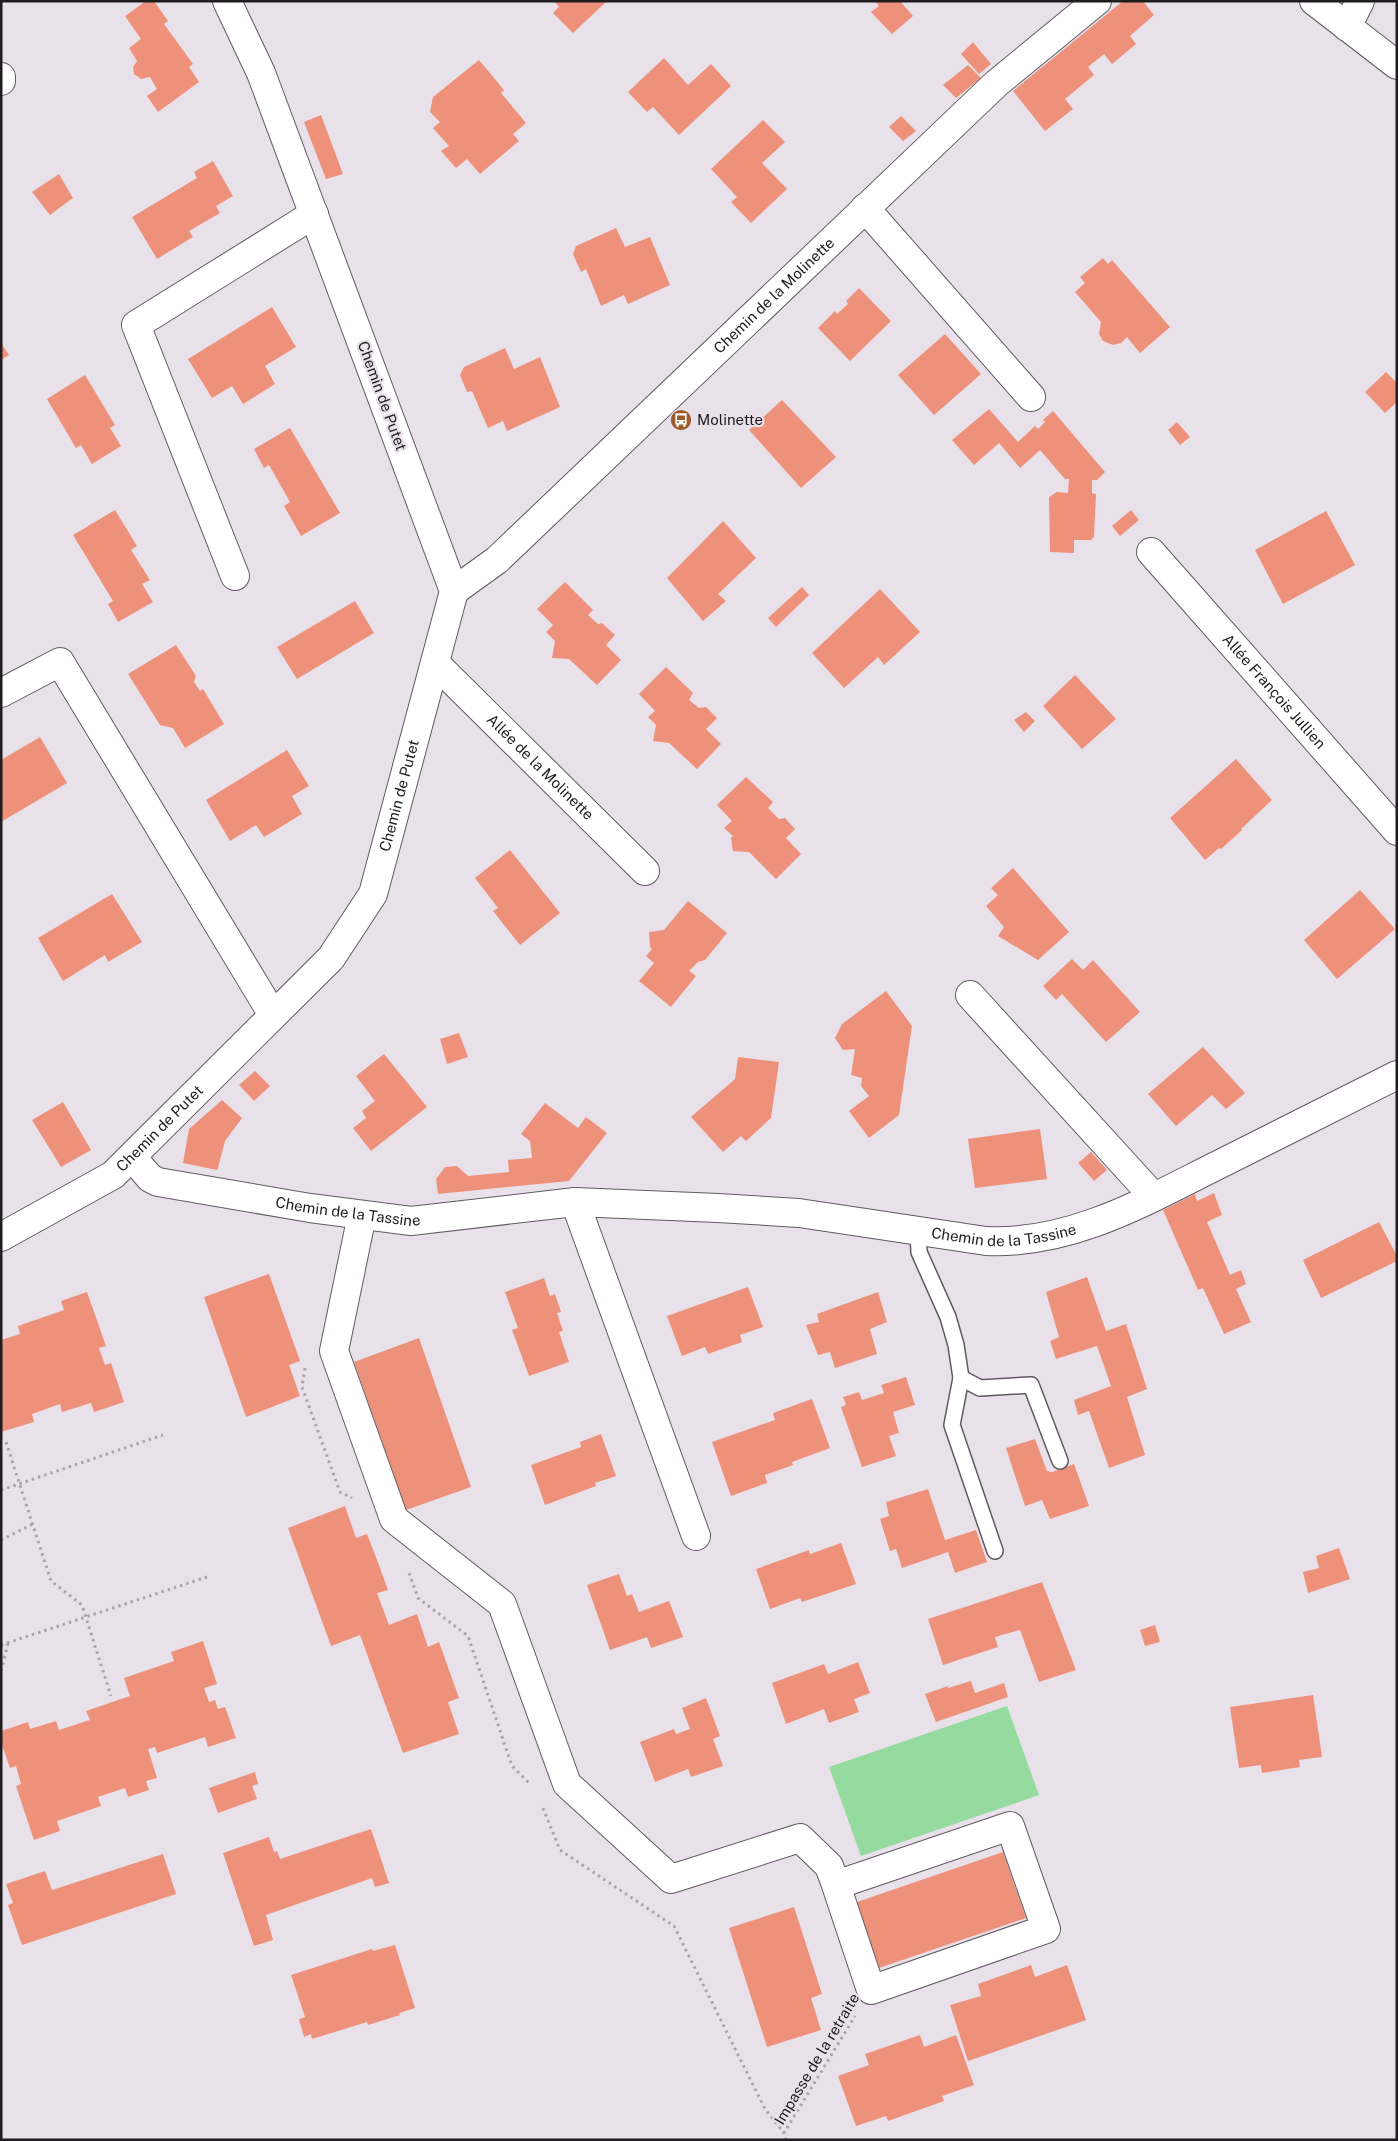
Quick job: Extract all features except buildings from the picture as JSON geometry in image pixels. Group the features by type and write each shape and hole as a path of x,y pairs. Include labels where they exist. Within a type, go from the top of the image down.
{"street":[{"name":"Chemin de Putet","path":"1,1237 113,1175 330,958 373,894 454,591 260,73 227,1"},
{"name":"Chemin de la Molinette","path":"454,591 497,560 996,83 1097,1"},
{"path":"1314,1 1397,64"},
{"path":"1347,27 1360,1"},
{"path":"865,208 1031,397"},
{"path":"235,576 136,325 314,214"},
{"name":"Allée François Jullien","path":"1151,552 1397,831"},
{"path":"1,693 60,662 273,1015"},
{"name":"Allée de la Molinette","path":"435,664 645,871"},
{"path":"970,995 1154,1197"},
{"name":"Chemin de la Tassine","path":"132,1157 150,1178 158,1182 310,1208 411,1221 575,1202 798,1213 986,1241 1009,1242 1033,1240 1063,1234 1154,1197 1397,1075"},
{"path":"575,1202 696,1536"},
{"path":"362,1215 334,1351 394,1519 502,1604 566,1784 671,1879 800,1838 829,1866 871,1990 1046,1929 1010,1826 836,1885"}],"lane":[{"path":"918,1231 919,1252 948,1317 956,1345 961,1378 952,1426 995,1551"},
{"path":"961,1378 980,1388 1031,1385 1060,1461"}],"path":[{"path":"1,1490 163,1435"},
{"path":"6,1442 51,1581 82,1605 111,1696"},
{"path":"1,1540 32,1524"},
{"path":"1,1645 210,1576"},
{"path":"1,1671 5,1662 8,1643"},
{"name":"Impasse de la retraite","path":"786,2140 784,2133 871,1990"}],"green space":[{"path":"1007,1706 1039,1795 861,1856 829,1767"}],"place":[{"name":"Molinette","path":"681,420"}]}
